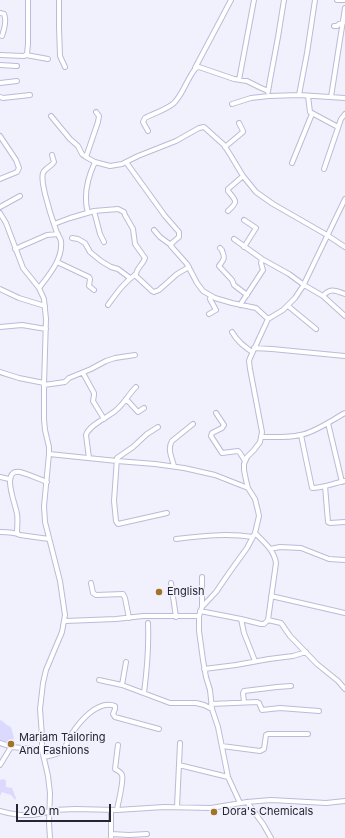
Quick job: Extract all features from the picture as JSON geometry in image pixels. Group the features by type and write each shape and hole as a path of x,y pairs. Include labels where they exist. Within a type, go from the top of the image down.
{"street":[{"path":"26,55 28,52 28,0"},
{"path":"58,0 60,56 65,67"},
{"path":"148,131 143,122 145,118 170,106 174,102 186,85 230,0"},
{"path":"239,80 254,0"},
{"path":"269,94 284,0"},
{"path":"299,95 315,0"},
{"path":"337,0 345,0"},
{"path":"331,97 345,8"},
{"path":"0,13 6,16 2,36"},
{"path":"334,26 337,26 343,22"},
{"path":"0,55 26,55 48,59"},
{"path":"0,65 17,66"},
{"path":"195,68 199,67 234,79 247,81 269,94"},
{"path":"0,83 17,81"},
{"path":"0,97 4,98 30,94"},
{"path":"232,104 269,94 345,98"},
{"path":"308,96 309,111 338,127"},
{"path":"86,157 98,122 99,116 96,112"},
{"path":"292,162 312,114"},
{"path":"324,169 341,119 345,114"},
{"path":"51,116 78,146 82,154 95,162 110,166 118,166 138,156 176,141 201,127 206,129 225,147 232,156 243,176 261,197 345,247"},
{"path":"225,147 243,132 239,123"},
{"path":"0,136 16,160 19,168 17,172 0,179"},
{"path":"39,288 53,270 57,262 61,243 48,206 42,179 45,170 54,162 52,154"},
{"path":"88,213 86,206 88,184 90,172 95,162"},
{"path":"126,162 165,216 179,232 179,237 171,245"},
{"path":"228,211 236,201 228,189 243,176"},
{"path":"0,207 20,196"},
{"path":"200,611 216,592 247,548 254,535 259,516 255,499 248,488 244,470 244,464 247,457 258,446 262,437 262,427 249,361 268,319 288,306 304,285 345,199"},
{"path":"54,224 94,211 118,209 125,214 132,229 135,244 145,258 136,271 136,274 130,278 108,305"},
{"path":"94,211 100,234 104,242"},
{"path":"0,213 6,223 23,268 39,288 44,299 45,306 46,329 44,419 50,454 44,506 45,522 60,581 65,621 61,637 48,664 43,683 40,709 42,750 50,793 50,838"},
{"path":"244,220 256,228 244,247"},
{"path":"154,230 160,237 171,245 187,264 196,283 203,291 211,296 232,303 258,309 268,319"},
{"path":"15,249 47,235 58,234"},
{"path":"72,238 78,239 85,243 90,252 101,261 118,269 130,278"},
{"path":"234,240 323,296 345,316"},
{"path":"220,248 224,259 219,266 232,280 234,285 247,295"},
{"path":"240,305 262,270 262,259"},
{"path":"57,262 89,277 89,286 94,290"},
{"path":"136,274 139,280 152,291 156,292 177,274 189,267"},
{"path":"0,289 19,298 45,306"},
{"path":"323,296 327,292 333,290 345,294"},
{"path":"209,314 216,310 210,299 211,296"},
{"path":"288,306 316,329"},
{"path":"0,327 22,325 46,329"},
{"path":"232,332 239,342 253,350 272,349 345,356"},
{"path":"0,372 44,384 65,382 69,378 83,373 106,361 135,355"},
{"path":"83,373 94,393 93,401 104,419"},
{"path":"89,458 86,433 115,411 136,387"},
{"path":"126,400 138,412 144,408"},
{"path":"216,413 224,426 212,433 211,436 214,442 222,453 238,451 245,461"},
{"path":"262,437 286,437 301,435 328,423 345,413"},
{"path":"301,435 312,488 343,481 328,423"},
{"path":"174,466 169,448 170,444 193,424"},
{"path":"158,427 147,434 118,458 114,502 116,523 118,524 167,513"},
{"path":"50,454 174,466 215,475 248,488"},
{"path":"17,533 17,514 9,479 12,474 20,472 47,482"},
{"path":"0,477 9,479"},
{"path":"325,486 328,522 345,522"},
{"path":"0,532 17,533 20,535 49,539"},
{"path":"65,621 116,619 143,616 176,616 200,611 261,624 264,624 268,620 276,563 270,549 254,535 198,536 176,539"},
{"path":"270,549 280,547 300,548 329,559 345,560"},
{"path":"202,576 199,631 204,668 228,778 240,803"},
{"path":"91,583 93,593 96,595 123,594 129,618"},
{"path":"171,583 176,616"},
{"path":"271,596 345,613"},
{"path":"241,619 244,633 255,661"},
{"path":"268,620 281,623 290,636 316,664 338,681 345,690"},
{"path":"144,693 148,663 148,623"},
{"path":"204,668 236,665 293,656 306,652"},
{"path":"122,685 126,662"},
{"path":"99,680 122,685 170,703 196,703 212,706 244,702 258,702 262,710 280,708 319,711"},
{"path":"244,702 242,693 244,691 291,686"},
{"path":"44,757 62,751 66,747 70,735 90,712 107,704 115,706 115,717 159,729"},
{"path":"222,746 260,751 264,749 266,735 268,734 308,734"},
{"path":"0,743 11,747 42,750"},
{"path":"177,807 180,743"},
{"path":"117,810 122,776 121,772 115,769 118,745"},
{"path":"0,765 11,747"},
{"path":"179,764 228,778"},
{"path":"0,811 20,816 37,815 54,810 75,809 117,810 152,807 211,808 247,802 289,800 326,803 345,802"},
{"path":"247,802 271,838"},
{"path":"111,810 111,836 148,834"}],"shaded area":[{"path":"1,720 11,727 14,738 11,744 0,741"},
{"path":"4,779 6,781 6,787 12,788 16,798 15,800 11,795 2,792 0,796 0,780"}],"place":[{"name":"English","path":"159,592"},
{"name":"Mariam Tailoring And Fashions","path":"11,744"},
{"name":"Dora's Chemicals","path":"214,812"}]}
